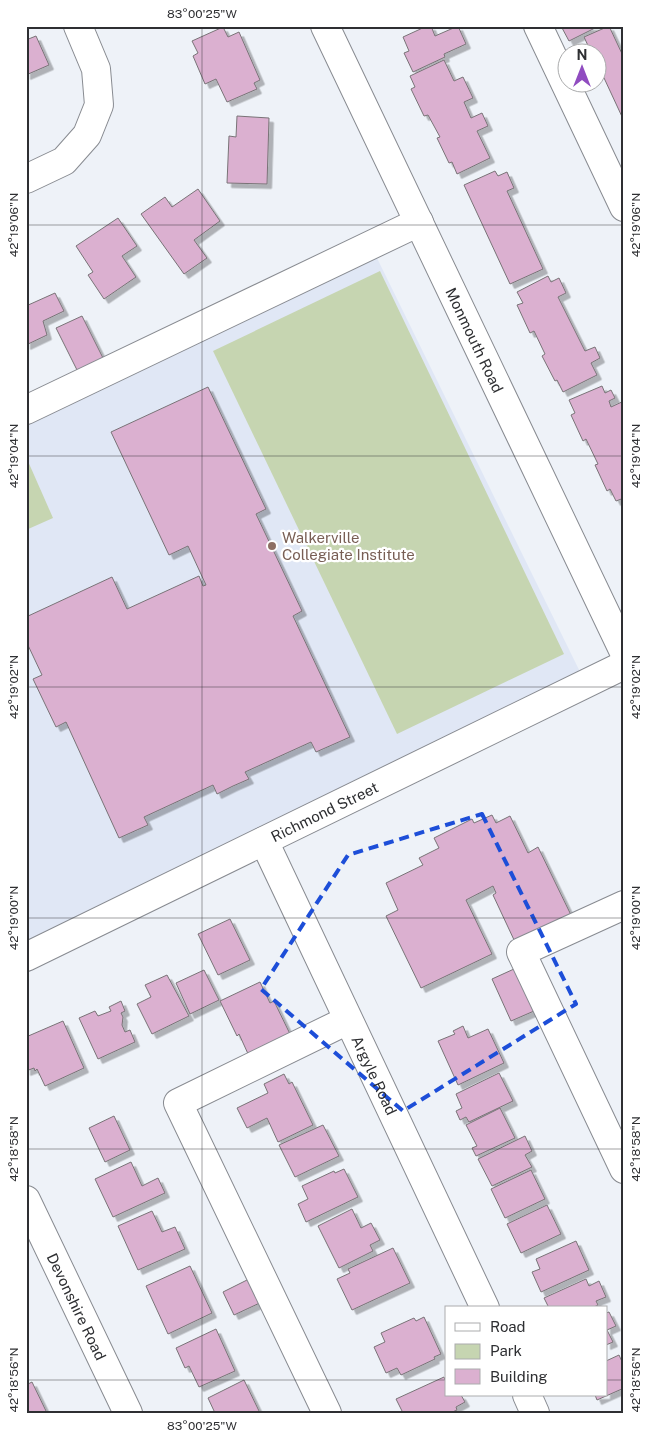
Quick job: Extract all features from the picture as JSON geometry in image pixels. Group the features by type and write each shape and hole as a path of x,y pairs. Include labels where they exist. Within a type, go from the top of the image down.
{"street":[{"path":"26,179 64,161 87,135 99,105 96,69 78,26"},
{"name":"Monmouth Road","path":"325,26 624,652"},
{"path":"538,26 624,207"},
{"path":"26,410 419,222"},
{"name":"Richmond Street","path":"26,957 624,665"},
{"name":"Argyle Road","path":"264,841 484,1306"},
{"path":"624,905 521,952 624,1169"},
{"path":"327,1413 178,1103 348,1020"},
{"name":"Devonshire Road","path":"26,1200 128,1413"},
{"path":"527,1396 535,1413"}],"highlighted area":[{"path":"482,814 576,1004 403,1111 261,989 348,855"}],"shaded area":[{"name":"Walkerville Collegiate Institute","path":"375,254 584,680 26,943 26,412"}],"green space":[{"path":"380,271 564,654 397,734 213,351"},
{"path":"26,460 53,518 26,530"}],"building":[{"path":"431,26 435,36 458,26 466,44 444,54 445,57 413,72 404,53 409,51 403,37"},
{"path":"561,26 599,26 569,41"},
{"path":"609,26 624,58 624,121 608,87 608,42 586,42 584,37"},
{"path":"223,27 228,37 239,32 260,80 254,83 257,89 227,102 216,79 205,84 193,56 198,53 192,41"},
{"path":"36,36 49,65 26,75 26,40"},
{"path":"444,60 454,81 463,77 473,98 464,102 471,118 482,113 488,126 477,131 490,158 457,174 452,162 449,163 437,138 440,137 428,115 424,116 411,89 415,87 410,76"},
{"path":"237,116 269,118 267,184 227,183 229,136 236,137"},
{"path":"495,171 498,176 507,172 514,188 507,191 543,269 510,284 464,185"},
{"path":"198,189 220,221 194,240 207,258 184,274 141,214 165,197 172,207"},
{"path":"118,218 137,246 122,256 136,277 104,299 88,275 93,272 76,246"},
{"path":"548,276 551,282 559,278 566,293 558,297 585,351 595,347 600,358 591,363 597,375 563,392 542,356 545,354 534,331 530,333 517,305 523,303 517,292"},
{"path":"55,293 64,311 43,321 47,335 26,345 26,306"},
{"path":"82,316 105,362 78,372 56,328"},
{"path":"602,386 605,393 611,390 615,398 609,401 611,407 624,401 624,498 616,501 610,489 607,491 595,465 598,464 586,439 583,441 571,415 575,413 569,400"},
{"name":"Walkerville Collegiate Institute","path":"208,387 266,509 256,514 302,611 293,616 350,737 316,752 311,742 245,772 249,779 217,794 213,785 144,817 148,825 119,838 66,722 56,727 33,679 42,675 26,641 26,617 112,577 127,609 199,576 203,586 206,585 188,546 169,555 111,432"},
{"path":"492,815 496,823 510,816 528,853 538,847 571,915 515,942 493,895 496,893 493,886 466,900 492,954 421,988 386,916 398,910 386,883 423,865 419,858 439,848 434,838 472,819 474,823"},
{"path":"230,919 250,960 218,975 198,934"},
{"path":"514,969 534,1011 511,1021 492,979"},
{"path":"204,970 219,1000 190,1014 176,983"},
{"path":"167,975 189,1016 152,1034 137,1004 151,997 145,985"},
{"path":"260,982 270,1003 274,1001 291,1036 249,1056 220,1001"},
{"path":"121,1001 125,1011 121,1013 123,1017 122,1025 125,1032 130,1030 135,1042 98,1059 79,1018 95,1011 98,1016 111,1011 109,1007"},
{"path":"63,1021 84,1068 45,1086 37,1069 35,1071 34,1068 26,1071 26,1037"},
{"path":"463,1026 468,1038 488,1029 504,1063 458,1085 438,1041 455,1034 453,1031"},
{"path":"499,1073 513,1101 469,1122 466,1117 460,1120 456,1111 462,1108 456,1094"},
{"path":"284,1074 289,1084 292,1082 313,1125 278,1142 267,1118 247,1128 237,1108 268,1093 264,1084"},
{"path":"500,1108 515,1138 476,1156 472,1148 477,1146 466,1125"},
{"path":"114,1116 130,1150 105,1162 89,1128"},
{"path":"323,1125 339,1156 295,1177 279,1145"},
{"path":"525,1136 532,1151 525,1155 532,1167 492,1186 478,1159"},
{"path":"131,1162 142,1186 158,1178 165,1193 113,1217 95,1179"},
{"path":"344,1169 358,1197 306,1222 298,1204 308,1199 302,1186 334,1171 335,1173"},
{"path":"531,1170 545,1199 505,1218 491,1189"},
{"path":"547,1205 561,1234 521,1253 507,1224"},
{"path":"352,1209 361,1228 371,1223 380,1240 370,1245 373,1251 339,1268 318,1226"},
{"path":"152,1211 162,1232 175,1227 185,1249 138,1270 118,1226"},
{"path":"576,1241 589,1270 541,1292 532,1272 540,1269 536,1259"},
{"path":"393,1248 410,1283 352,1310 337,1279 350,1273 348,1269"},
{"path":"190,1266 212,1313 168,1334 146,1286"},
{"path":"253,1277 264,1301 234,1315 223,1292"},
{"path":"586,1279 589,1286 599,1281 606,1297 596,1301 598,1305 596,1306 548,1306 544,1298"},
{"path":"608,1312 616,1326 608,1330"},
{"path":"424,1317 441,1354 434,1357 435,1359 401,1375 397,1368 386,1373 374,1347 385,1342 381,1333 414,1318 416,1321"},
{"path":"216,1329 235,1371 199,1387 189,1366 185,1368 176,1348"},
{"path":"608,1332 613,1342 608,1344"},
{"path":"619,1355 624,1366 624,1388 608,1395 608,1360"},
{"path":"444,1377 445,1396 462,1396 465,1402 456,1407 457,1410 450,1413 403,1413 396,1399"},
{"path":"244,1380 260,1413 215,1413 208,1398"},
{"path":"32,1382 47,1413 26,1413 26,1385"},
{"path":"595,1396 606,1396 597,1400"}],"place":[{"name":"Walkerville Collegiate Institute","path":"272,546"}]}
